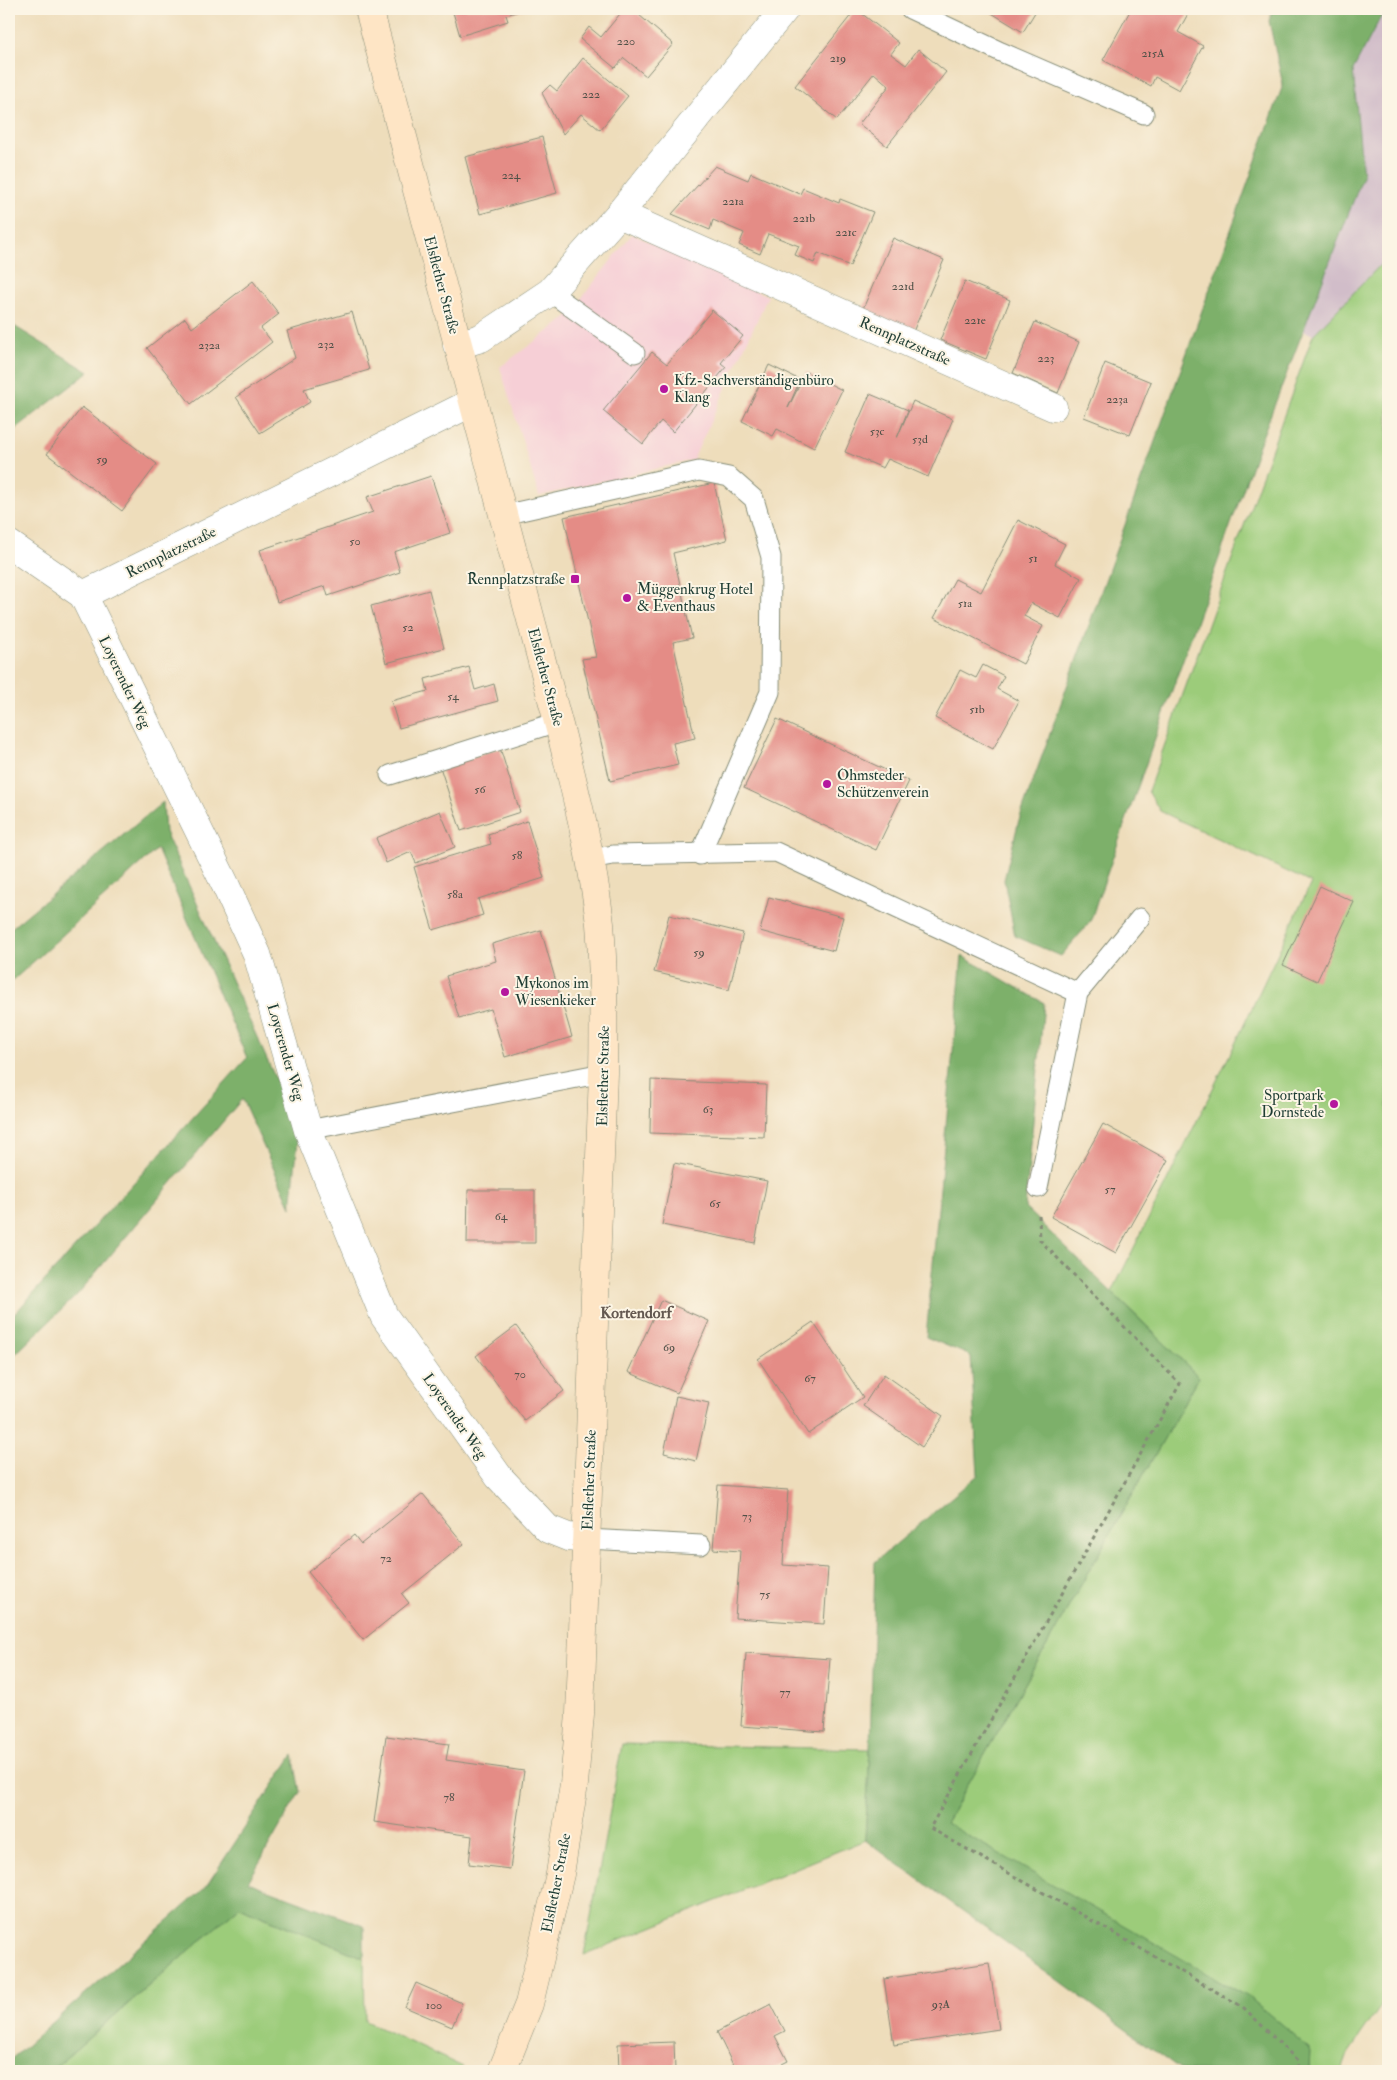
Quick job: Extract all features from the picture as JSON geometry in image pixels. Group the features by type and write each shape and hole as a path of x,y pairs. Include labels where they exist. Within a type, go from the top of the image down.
{"main road":[{"name":"Elsflether Straße","path":"368,9 558,722 590,859 600,923 604,990 604,1073 580,1714 574,1784 560,1874 529,2004 502,2071"}],"street":[{"path":"457,345 481,338 550,292 619,214 784,9"},
{"name":"Rennplatzstraße","path":"619,214 1053,407"},
{"name":"Rennplatzstraße","path":"83,594 473,402"},
{"path":"9,544 83,594"},
{"name":"Loyerender Weg","path":"83,594 257,954 308,1130 384,1316 499,1478 548,1529 568,1537 587,1539"}],"lane":[{"path":"910,9 1001,52 1144,114"},
{"path":"550,292 635,353"},
{"path":"503,515 699,471 729,477 754,499 771,557 770,692 700,854"},
{"path":"390,776 558,722"},
{"path":"590,859 613,855 776,852 1078,993"},
{"path":"1038,1188 1078,993 1140,918"},
{"path":"308,1130 604,1073"},
{"path":"587,1539 701,1544"}],"path":[{"path":"1038,1188 1040,1240 1180,1384 930,1828 1243,2007 1298,2061 1298,2071"}],"shaded area":[{"path":"1385,9 1388,9 1388,257 1313,335 1303,330 1363,176 1353,70"},
{"path":"632,234 768,296 693,460 539,496 500,367 565,319"}],"green space":[{"path":"1273,9 1385,9 1353,70 1363,176 1259,445 1090,922 1061,956 1015,936 1004,880 1019,820 1283,85 1269,21"},
{"path":"1388,257 1388,1996 1348,2054 1342,2071 1309,2071 1310,2048 946,1823 1199,1377 1112,1292 1234,1046 1311,883 1160,811 1148,791 1313,335"},
{"path":"9,323 89,372 9,434"},
{"path":"163,802 165,832 299,1131 291,1207 242,1099 77,1295 9,1360 9,1320 247,1058 157,849 9,984 9,930"},
{"path":"962,956 1044,1003 1025,1208 1199,1377 946,1823 1250,1998 1310,2049 1309,2071 1183,2071 865,1840 870,1749 875,1562 978,1475 971,1356 926,1337"},
{"path":"622,1744 870,1749 865,1840 584,1955"},
{"path":"293,1755 300,1792 248,1882 364,1926 364,1958 239,1907 51,2071 9,2071 9,2061 205,1888"},
{"path":"239,1907 364,1958 365,2021 463,2067 461,2071 51,2071"}],"building":[{"path":"452,9 526,9 506,15 508,21 460,36"},
{"path":"624,9 632,9 673,44 646,76 624,58 615,68 580,39 589,27 601,37"},
{"path":"856,9 899,43 891,54 906,65 918,49 946,72 887,146 859,124 889,86 874,73 837,120 795,86"},
{"path":"985,9 1037,9 1023,32"},
{"path":"1131,9 1183,9 1189,12 1178,32 1203,46 1179,90 1155,77 1151,86 1103,60"},
{"path":"583,58 628,96 600,130 581,114 563,134 542,93 550,85 557,91"},
{"path":"542,137 557,193 480,214 465,157"},
{"path":"715,166 748,180 751,173 800,194 803,188 839,203 840,199 873,212 850,266 818,253 814,263 795,255 799,246 768,234 760,254 739,245 744,233 713,220 710,230 672,214"},
{"path":"893,238 944,260 912,334 862,311"},
{"path":"253,281 279,314 261,328 272,342 191,404 147,348 185,318 192,328"},
{"path":"965,281 1010,300 986,359 940,340"},
{"name":"Kfz-Sachverständigenbüro Klang","path":"712,310 743,336 721,363 726,367 673,432 661,421 643,444 603,411 652,352 667,364"},
{"path":"352,312 369,370 304,389 310,402 260,433 236,397 295,358 287,331"},
{"path":"1035,322 1079,342 1058,393 1013,373"},
{"path":"1105,363 1151,382 1130,435 1084,417"},
{"path":"769,365 800,380 788,408 806,372 842,390 814,448 777,429 773,436 742,421"},
{"path":"870,394 908,410 897,438 913,401 953,419 928,477 888,459 883,468 845,452"},
{"path":"82,407 157,464 122,511 47,454"},
{"path":"431,476 450,533 394,552 400,572 328,596 325,586 277,602 260,550 373,512 367,497"},
{"path":"714,483 727,540 673,553 692,638 673,642 695,738 673,743 678,765 610,781 582,659 596,657 564,517"},
{"path":"1018,520 1065,544 1055,564 1081,578 1060,618 1031,603 1024,616 1043,626 1023,664 934,618 955,579 981,592"},
{"path":"429,590 444,648 386,663 371,606"},
{"path":"983,665 1004,676 997,689 1019,701 993,749 935,718 960,670 976,678"},
{"path":"469,667 475,690 494,684 498,701 399,728 391,701 428,691 425,679"},
{"name":"Ohmsteder Schützenverein","path":"777,719 909,781 876,850 744,788"},
{"path":"500,748 520,812 461,831 440,767"},
{"path":"440,811 455,847 416,863 411,852 386,863 376,838"},
{"path":"527,821 544,878 478,899 483,915 433,930 414,867 491,844 488,834"},
{"path":"1320,886 1354,902 1317,981 1283,965"},
{"path":"769,897 843,917 834,951 760,931"},
{"path":"669,915 743,933 729,990 654,972"},
{"name":"Mykonos im Wiesenkieker","path":"541,930 572,1037 505,1057 491,1009 459,1018 446,976 496,961 492,944"},
{"path":"651,1080 766,1085 764,1137 650,1133"},
{"path":"1103,1124 1168,1160 1116,1253 1051,1217"},
{"path":"674,1163 767,1181 755,1243 662,1225"},
{"path":"468,1190 535,1190 535,1243 467,1243"},
{"path":"661,1300 709,1321 677,1393 628,1372"},
{"path":"813,1322 863,1397 808,1434 758,1359"},
{"path":"516,1326 564,1391 525,1421 476,1356"},
{"path":"884,1374 943,1416 922,1447 863,1406"},
{"path":"676,1396 709,1403 696,1461 664,1453"},
{"path":"718,1485 788,1490 783,1565 828,1568 824,1624 735,1618 740,1551 713,1549"},
{"path":"423,1494 464,1544 402,1594 409,1603 363,1640 308,1572 354,1535 361,1544"},
{"path":"746,1653 830,1659 824,1732 741,1726"},
{"path":"386,1736 449,1744 446,1760 524,1771 510,1869 469,1864 472,1836 374,1822"},
{"path":"989,1963 999,2029 894,2045 884,1979"},
{"path":"416,1983 462,2003 452,2027 405,2007"},
{"path":"771,2004 785,2031 775,2036 788,2061 768,2071 736,2071 717,2032"},
{"path":"674,2042 675,2071 619,2071 618,2044"}],"place":[{"name":"Kfz-Sachverständigenbüro Klang","path":"664,389"},
{"name":"Rennplatzstraße","path":"575,579"},
{"name":"Müggenkrug Hotel & Eventhaus","path":"627,598"},
{"name":"Ohmsteder Schützenverein","path":"827,784"},
{"name":"Mykonos im Wiesenkieker","path":"505,992"},
{"name":"Sportpark Dornstede","path":"1334,1104"}],"district":[{"name":"Kortendorf","path":"636,1312"}]}
